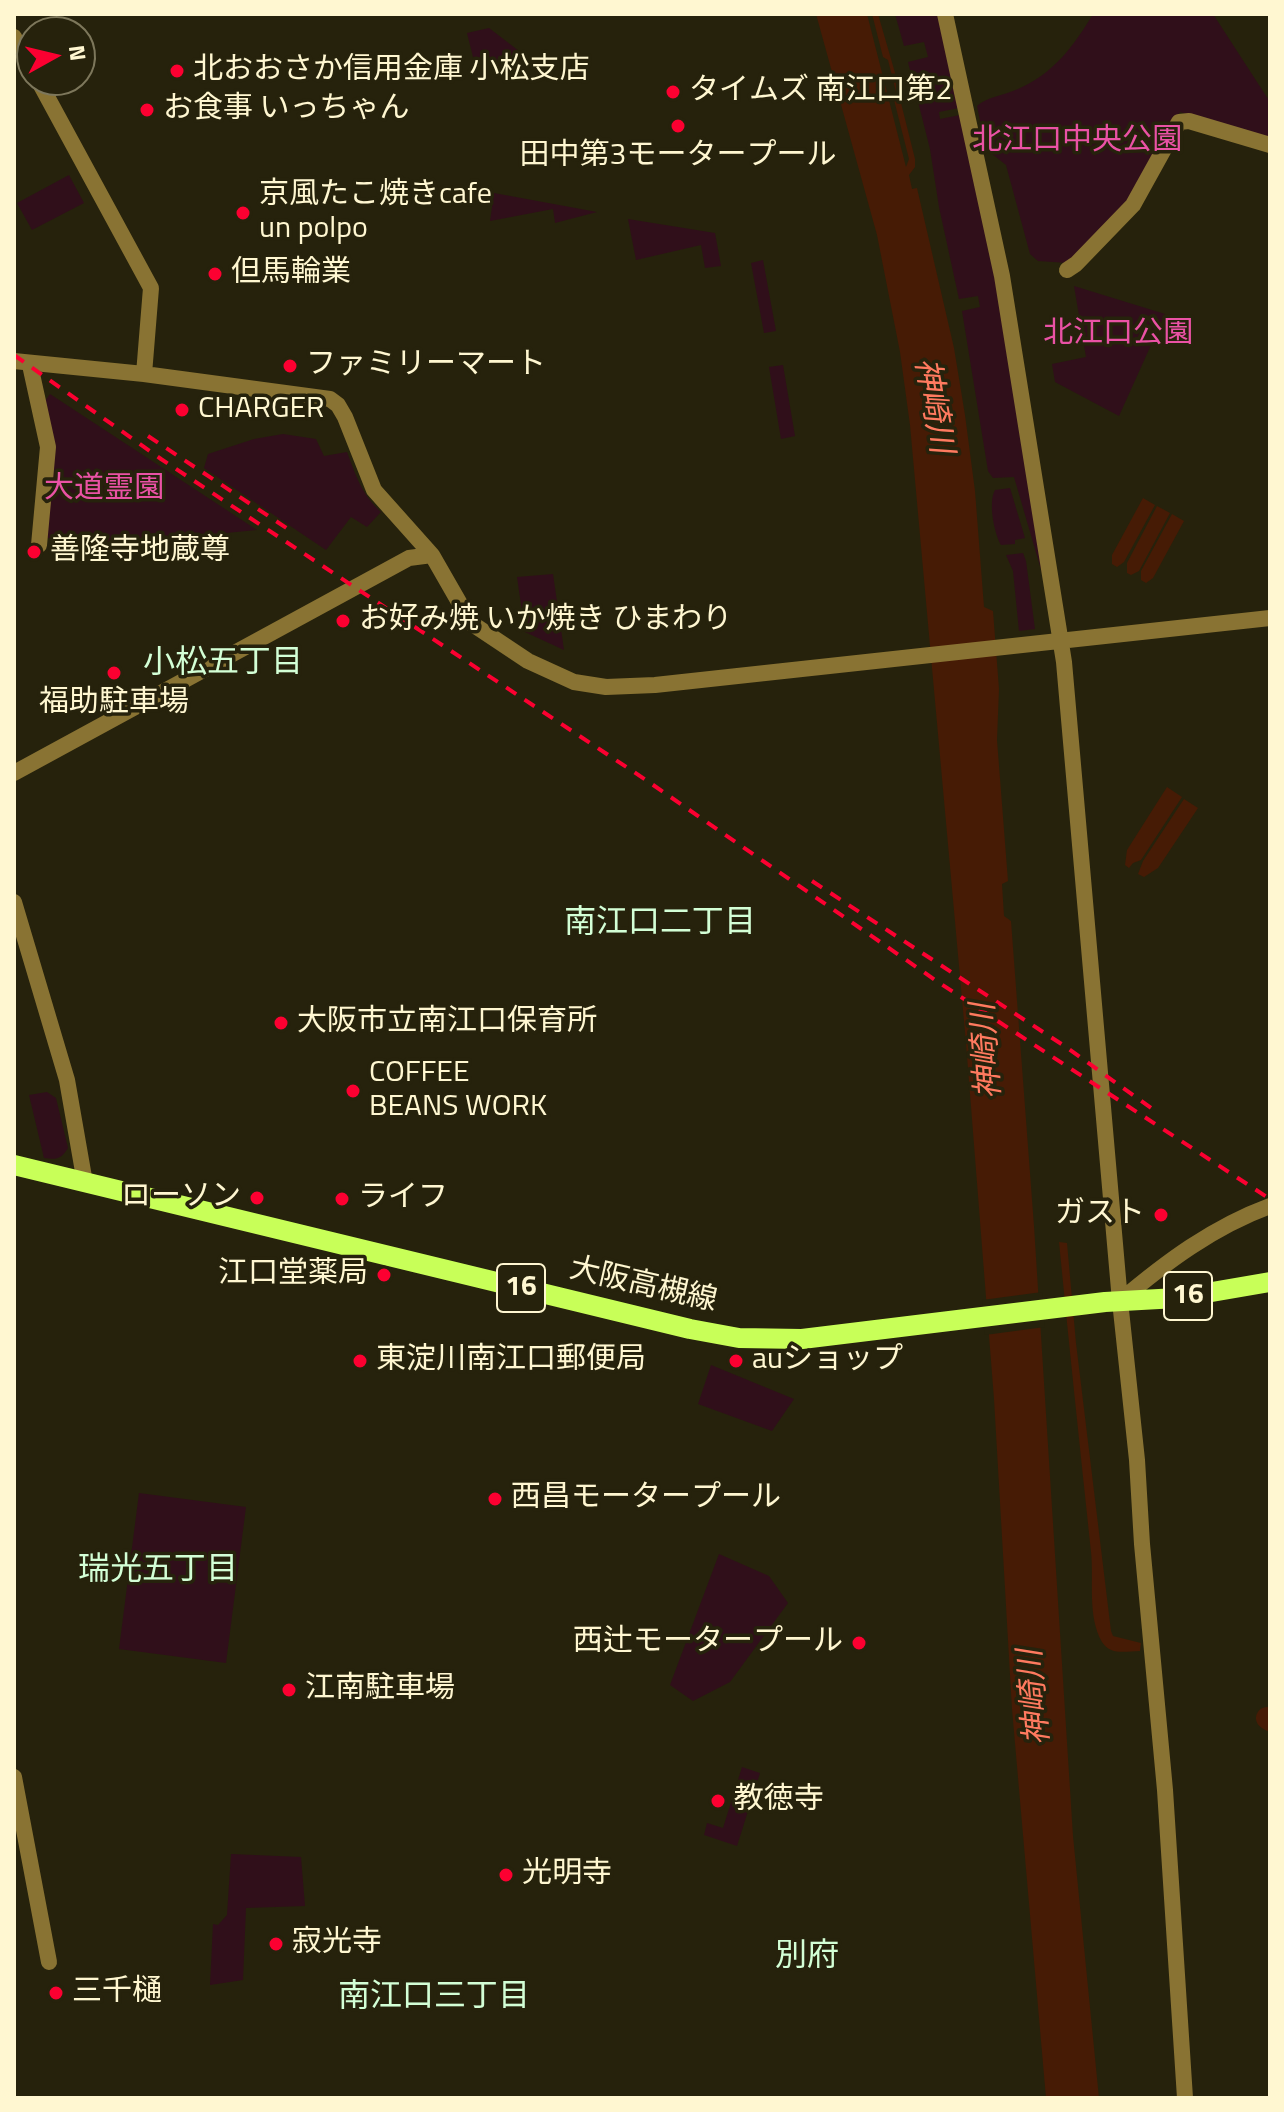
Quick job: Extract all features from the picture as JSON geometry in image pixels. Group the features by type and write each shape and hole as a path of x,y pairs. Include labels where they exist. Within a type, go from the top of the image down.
{"main road":[{"name":"大阪高槻線","path":"14,1165 690,1329 739,1338 802,1339 1113,1301 1177,1298 1270,1282"}],"street":[{"path":"945,14 1002,276 1055,642 1113,1301 1137,1460 1165,1790 1185,2098"},
{"path":"47,96 151,288 144,374"},
{"path":"1067,270 1133,205 1179,122 1189,121 1270,145"},
{"path":"39,545 48,447 22,363 144,374 330,399 338,405 350,429 374,490 432,555 471,623 528,661 574,682 606,687 655,685 1270,618"},
{"path":"14,773 409,558 432,555"},
{"path":"14,902 67,1080 85,1183"},
{"path":"1113,1301 1168,1261 1223,1227 1265,1208"},
{"path":"14,1777 49,1962"}],"green space":[{"path":"895,14 938,14 959,108 939,112 940,119 960,115 996,277 1044,580 1014,477 993,478 988,471 962,311 980,307 978,296 959,299 930,149 908,62 928,57 924,42 904,46"},
{"name":"北江口中央公園","path":"1093,14 1213,14 1270,102 1270,138 1180,112 1127,201 1068,263 1038,261 1030,254 1006,165 986,149 977,106 1042,75 1070,48"},
{"path":"489,28 519,51 520,66 475,65 467,33"},
{"path":"69,175 84,203 32,230 17,203"},
{"path":"494,193 597,212 555,223 553,209 490,221"},
{"path":"628,219 715,233 721,266 705,268 701,245 636,260"},
{"path":"763,260 776,331 764,333 751,263"},
{"name":"北江口公園","path":"1074,286 1165,314 1119,416 1055,382 1052,364 1086,357"},
{"path":"783,365 795,436 781,439 769,367"},
{"name":"大道霊園","path":"50,394 257,530 226,533 192,547 47,538 45,401"},
{"path":"283,434 316,439 324,456 347,452 364,492 381,512 367,527 351,517 326,550 204,468 208,454 254,439"},
{"path":"1010,488 1025,538 1015,540 1015,544 1001,545 993,518 993,495 995,490"},
{"path":"1023,553 1035,629 1019,631 1013,571 1006,555"},
{"path":"553,574 564,650 525,632 517,577"},
{"path":"47,1092 56,1098 68,1148 55,1159 44,1158 29,1095"},
{"path":"711,1365 794,1399 772,1431 698,1404"},
{"path":"139,1493 246,1507 226,1663 119,1649"},
{"path":"719,1554 769,1576 788,1603 730,1682 693,1701 670,1685"},
{"path":"742,1767 760,1773 737,1846 704,1835 707,1823 723,1828"},
{"path":"231,1854 301,1857 305,1906 246,1908 243,1980 210,1985 213,1924 218,1925 227,1915"}],"water":[{"name":"神崎川","path":"816,14 867,14 906,167 909,159 893,96 896,92 872,14 878,14 900,90 915,159 915,167 909,175 912,189 917,188 954,348 975,491 984,607 993,611 999,689 997,740 1008,881 1002,884 1004,916 1011,921 1073,1836 1099,2098 1046,2098 1012,1709 994,1399 966,1043 910,425 900,352 877,235"},
{"path":"1143,498 1155,505 1124,562 1117,567 1112,564 1112,555"},
{"path":"1157,506 1170,513 1139,571 1131,575 1127,573 1127,563"},
{"path":"1172,514 1184,521 1153,578 1146,583 1141,580 1141,571"},
{"path":"1167,787 1182,797 1141,860 1129,868 1125,865 1127,850"},
{"path":"1184,799 1198,808 1158,868 1144,877 1138,874 1143,861"},
{"path":"1059,1242 1067,1243 1111,1631 1113,1636 1141,1643 1140,1651 1110,1649 1102,1642 1094,1621 1091,1552"}],"pier":[{"path":"1042,1292 1045,1327 985,1335 982,1300"}],"railway":[{"path":"14,355 161,459 646,780 938,982 1270,1199"},
{"path":"148,436 294,533"},
{"path":"812,881 1066,1047 1151,1108"}],"place":[{"name":"北おおさか信用金庫 小松支店","path":"177,71"},
{"name":"タイムズ 南江口第2","path":"673,92"},
{"name":"お食事 いっちゃん","path":"147,110"},
{"name":"田中第3モータープール","path":"678,126"},
{"name":"京風たこ焼きcafe un polpo","path":"243,213"},
{"name":"但馬輪業","path":"215,274"},
{"name":"ファミリーマート","path":"290,366"},
{"name":"CHARGER","path":"182,410"},
{"name":"善隆寺地蔵尊","path":"34,552"},
{"name":"お好み焼 いか焼き ひまわり","path":"343,621"},
{"name":"福助駐車場","path":"114,673"},
{"name":"大阪市立南江口保育所","path":"281,1023"},
{"name":"COFFEE BEANS WORK","path":"353,1091"},
{"name":"ローソン","path":"257,1198"},
{"name":"ライフ","path":"342,1199"},
{"name":"ガスト","path":"1161,1215"},
{"name":"江口堂薬局","path":"384,1275"},
{"name":"東淀川南江口郵便局","path":"360,1361"},
{"name":"auショップ","path":"736,1361"},
{"name":"西昌モータープール","path":"495,1499"},
{"name":"西辻モータープール","path":"859,1643"},
{"name":"江南駐車場","path":"289,1690"},
{"name":"教徳寺","path":"718,1801"},
{"name":"光明寺","path":"506,1875"},
{"name":"寂光寺","path":"276,1944"},
{"name":"三千樋","path":"56,1993"}],"district":[{"name":"小松五丁目","path":"223,664"},
{"name":"南江口二丁目","path":"660,924"},
{"name":"瑞光五丁目","path":"158,1571"},
{"name":"別府","path":"807,1957"},
{"name":"南江口三丁目","path":"434,1998"}]}
